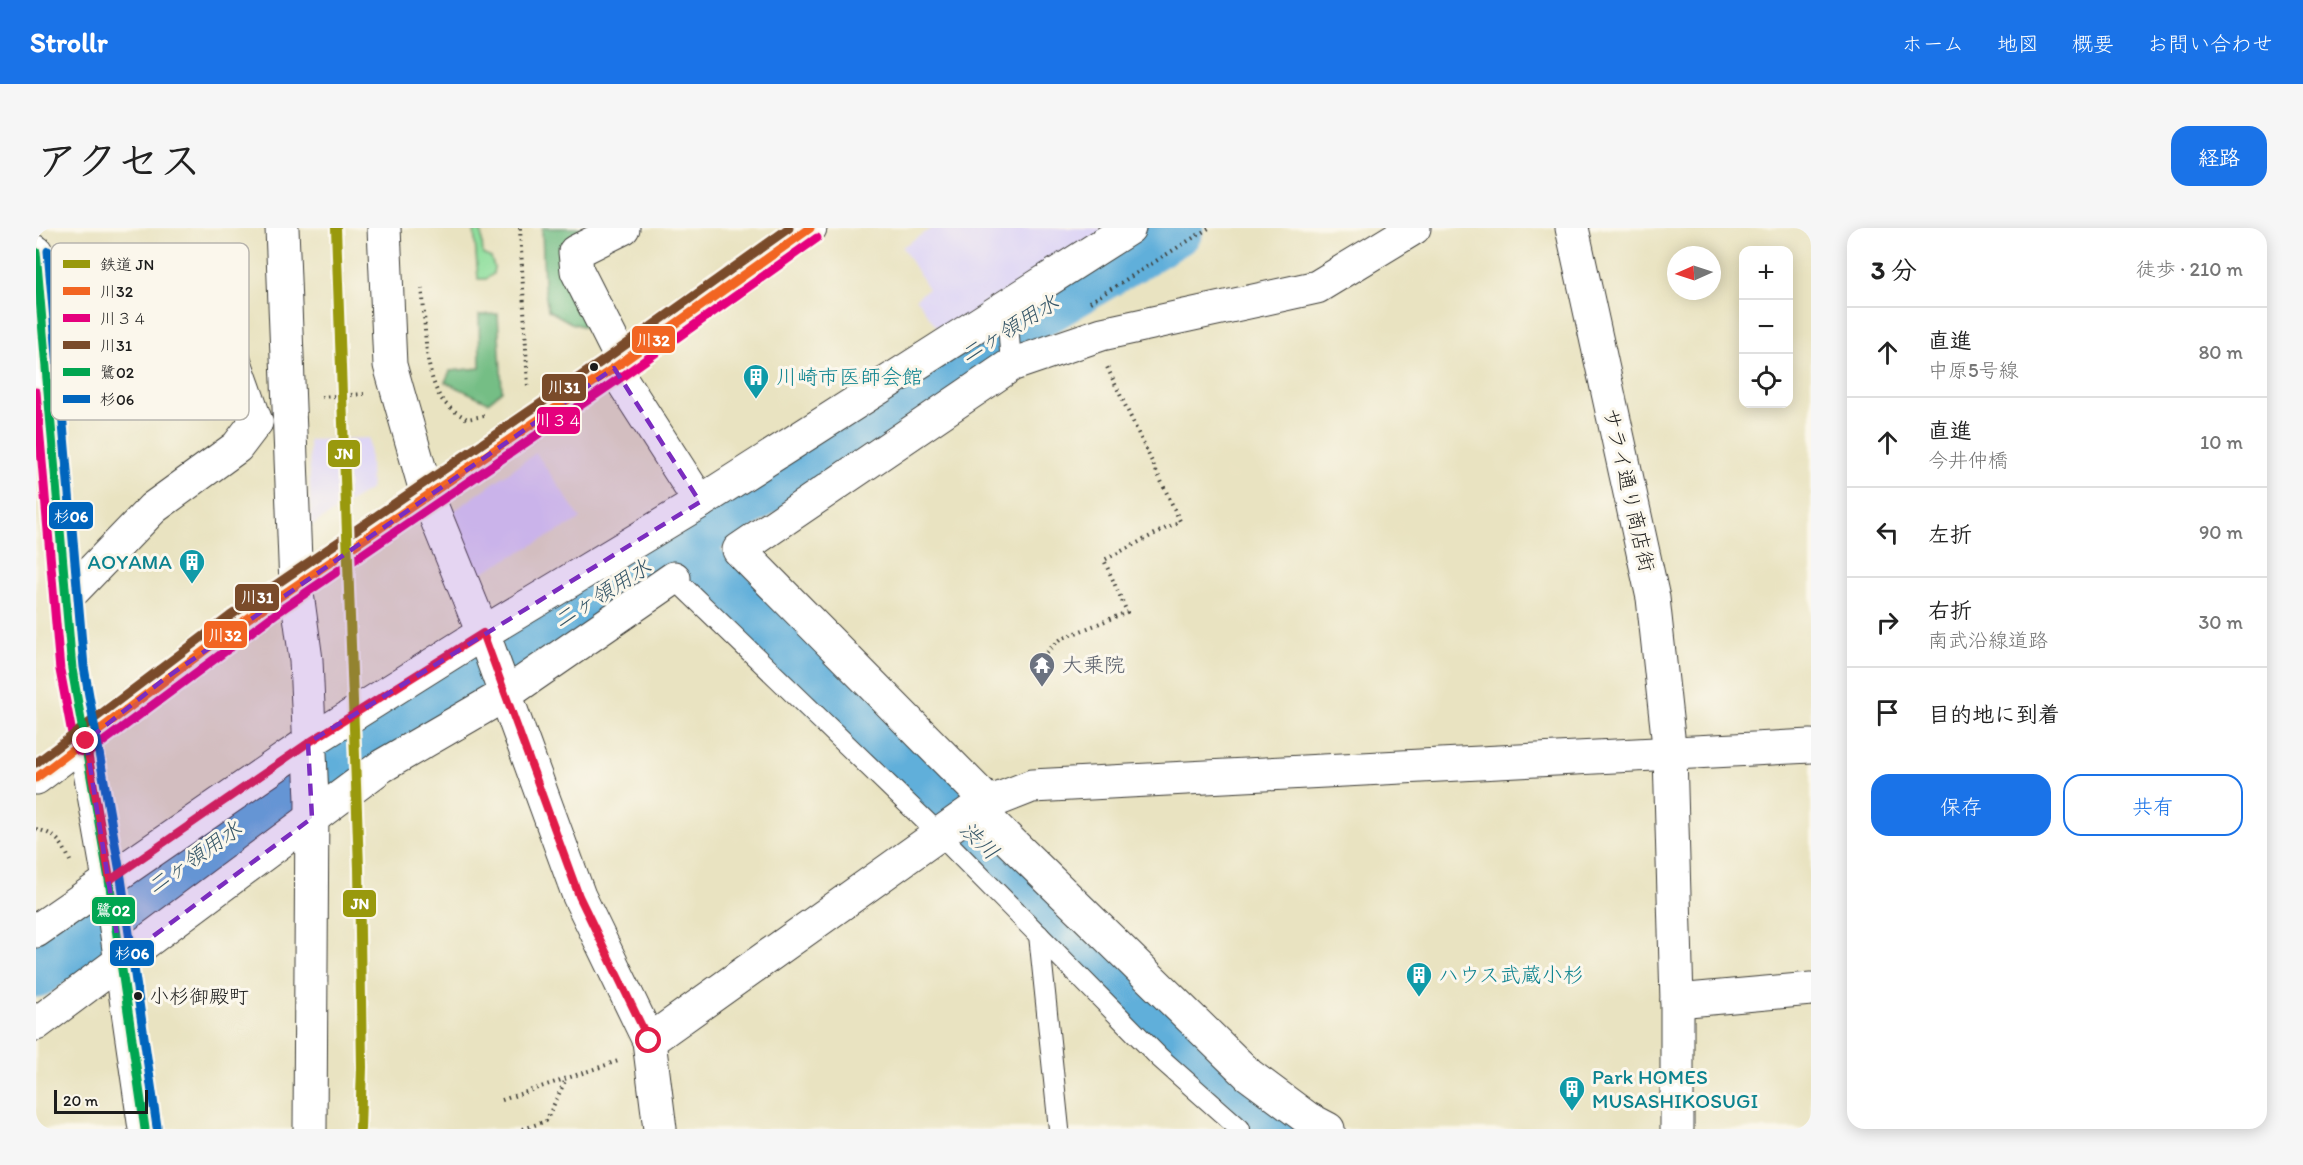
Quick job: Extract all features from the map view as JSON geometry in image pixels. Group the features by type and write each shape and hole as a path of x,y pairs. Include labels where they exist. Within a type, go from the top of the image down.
{"main road":[{"path":"282,228 296,586 306,660 312,809 310,1129"},
{"path":"384,228 390,365 427,495 483,633 579,896 650,1045 660,1129"},
{"path":"623,228 575,252 577,271 618,365 700,502"},
{"path":"36,778 163,680 427,495 618,365 810,228"},
{"path":"36,931 110,884 483,633 700,502 1129,228"},
{"path":"1328,1129 1307,1118 1249,1075 982,805 739,550 1011,365 1093,337 1317,287 1414,228"},
{"name":"サライ通り商店街","path":"1572,228 1653,598 1670,755 1677,1001 1677,1129"},
{"path":"36,252 41,354 72,669 110,884 145,1129"},
{"path":"66,598 153,508 256,430 249,408"},
{"path":"36,1024 120,951 312,809 506,694 674,578"},
{"path":"650,1045 938,833 982,805 1032,786 1811,747"},
{"path":"1677,1001 1811,990"}],"lane":[{"path":"1007,308 1011,365"},
{"path":"674,578 938,833 1160,1058 1240,1129"},
{"path":"1039,935 1059,1129"}],"path":[{"path":"520,228 526,375"},
{"path":"1089,302 1209,228"},
{"path":"421,283 431,372 440,396 453,411 468,419 492,411"},
{"path":"1028,668 1061,639 1127,612 1104,560 1180,521 1093,337"},
{"path":"519,395 535,384"},
{"path":"311,398 365,394"},
{"path":"502,1100 650,1045"},
{"path":"523,1129 546,1121 566,1078"}],"highlighted area":[{"path":"614,368 700,502 308,743 312,818 121,960 86,741 163,680"}],"shaded area":[{"path":"932,228 1111,228 943,336 916,298 928,289 902,247"},
{"path":"369,438 371,489 311,526 309,440"},
{"path":"536,453 581,519 477,575 454,511"}],"green space":[{"path":"474,228 481,228 483,254 491,258 494,267 493,274 486,279 478,279"},
{"path":"542,228 592,228 589,328 571,323 548,310 544,285"},
{"path":"498,314 502,391 488,402 445,382 450,371 480,368 479,315"}],"waterway":[{"name":"二ヶ領用水","path":"36,969 311,774 676,546 924,378 1175,228"},
{"name":"渋川","path":"676,546 1260,1110 1288,1129"}],"rail line":[{"name":"JN","path":"336,228 359,868 362,1067 360,1129"}],"transit line":[{"name":"川31","path":"36,763 230,616 607,358 789,228"},
{"name":"川32","path":"36,778 237,626 614,368 810,228"},
{"name":"川３４","path":"36,392 60,670 74,744 79,751 88,753 278,612 623,376 817,238"},
{"name":"杉06","path":"48,251 51,286"},
{"name":"鷺02","path":"36,252 72,669 109,880 145,1129"},
{"name":"杉06","path":"63,420 84,667 121,878 157,1127"}],"place":[{"name":"川崎市医師会館","path":"756,400"},
{"name":"AOYAMA","path":"192,585"},
{"name":"大乗院","path":"1042,688"},
{"name":"小杉御殿町","path":"138,996"},
{"name":"ハウス武蔵小杉","path":"1419,998"},
{"name":"Park HOMES MUSASHIKOSUGI","path":"1572,1112"}],"route":[{"path":"86,741 110,880 308,743 483,633 579,896 649,1041"}]}
